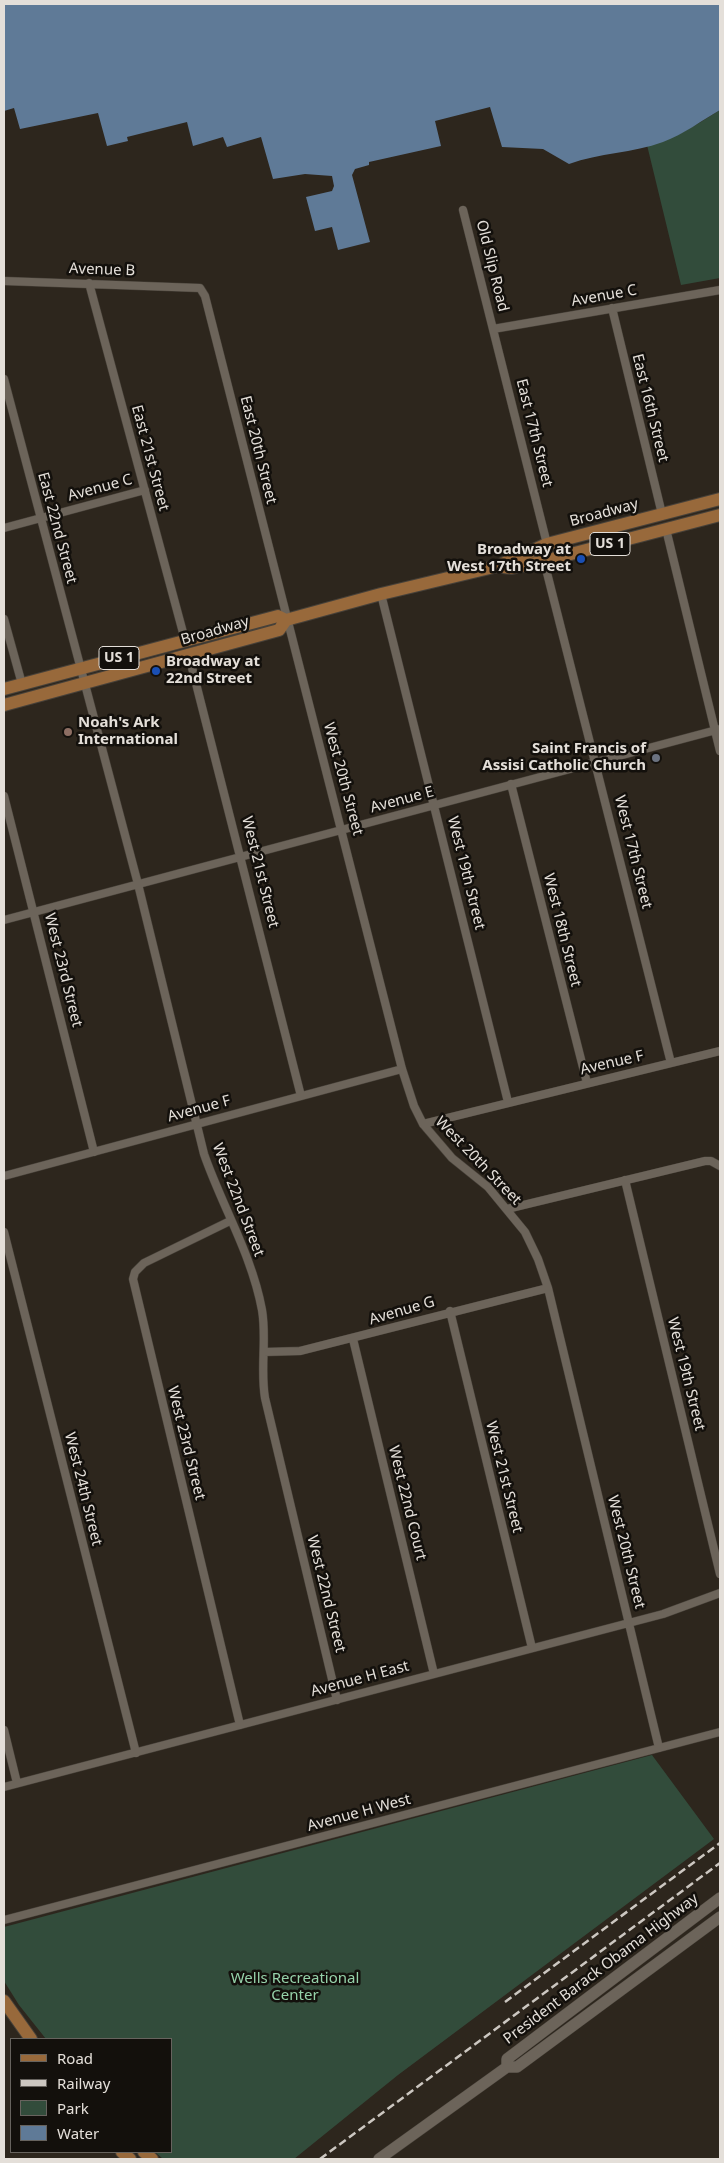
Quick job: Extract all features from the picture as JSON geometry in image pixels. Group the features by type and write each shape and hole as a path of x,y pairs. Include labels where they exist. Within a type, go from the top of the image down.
{"main road":[{"name":"Broadway","path":"4,705 279,630 286,620 381,594 498,566 547,544 720,499"},
{"name":"Broadway","path":"498,566 512,568 544,562 720,515"},
{"name":"Broadway","path":"4,689 278,616 286,620"},
{"name":"President Barack Obama Highway","path":"507,2067 507,2059 720,1898"},
{"name":"President Barack Obama Highway","path":"378,2159 507,2067 517,2067 720,1916"},
{"path":"4,2001 30,2038"}],"street":[{"name":"Old Slip Road","path":"463,210 494,329"},
{"name":"Avenue B","path":"4,281 200,288"},
{"name":"East 21st Street","path":"89,283 185,640"},
{"name":"East 20th Street","path":"200,288 205,296 286,620"},
{"name":"Avenue C","path":"494,329 720,290"},
{"name":"East 16th Street","path":"612,308 662,514"},
{"name":"East 17th Street","path":"494,329 547,544"},
{"name":"East 22nd Street","path":"4,379 84,684"},
{"name":"Avenue C","path":"4,528 144,490"},
{"path":"666,529 718,730 720,751"},
{"name":"West 17th Street","path":"544,562 671,1063"},
{"name":"West 19th Street","path":"381,594 508,1102"},
{"path":"4,619 22,684"},
{"name":"West 20th Street","path":"286,620 342,830 402,1069 414,1106 423,1124 438,1144 488,1187 507,1209 532,1245 548,1288 659,1748"},
{"name":"West 21st Street","path":"189,656 242,856 301,1096"},
{"name":"West 22nd Street","path":"84,684 138,884 196,1124 214,1182 243,1250 262,1307 265,1338 262,1366 265,1398 337,1700"},
{"name":"Avenue E","path":"4,920 718,730"},
{"name":"West 18th Street","path":"511,784 587,1083"},
{"name":"West 23rd Street","path":"4,796 94,1152"},
{"name":"Avenue F","path":"423,1124 720,1051"},
{"name":"Avenue F","path":"4,1176 402,1069"},
{"path":"507,1209 705,1161 719,1164"},
{"name":"West 19th Street","path":"625,1180 720,1574"},
{"name":"West 23rd Street","path":"230,1221 144,1263 135,1272 133,1279 240,1725"},
{"name":"West 24th Street","path":"4,1232 136,1753"},
{"name":"Avenue G","path":"264,1352 300,1351 353,1339 450,1311 548,1288"},
{"name":"West 21st Street","path":"450,1311 532,1648"},
{"name":"West 22nd Court","path":"353,1339 434,1674"},
{"name":"Avenue H East","path":"4,1787 629,1623 681,1608 720,1593"},
{"path":"4,1730 17,1783"},
{"name":"Avenue H West","path":"4,1920 720,1732"}],"green space":[{"path":"720,110 720,278 681,285 647,145 676,135"},
{"name":"Wells Recreational Center","path":"652,1755 714,1839 398,2075 294,2159 163,2159 156,2153 172,2153 172,2038 45,2038 19,2005 4,1981 4,1927"}],"water":[{"path":"4,4 720,4 720,110 671,139 652,146 592,157 569,164 543,149 502,147 490,107 435,121 441,146 369,162 369,165 355,169 352,175 370,242 338,250 332,227 315,231 306,197 332,191 334,186 332,176 305,174 273,179 261,137 227,147 223,137 193,146 187,122 127,137 128,141 107,146 98,113 20,129 14,108 4,111"}],"railway":[{"path":"505,2002 720,1843"},
{"path":"320,2159 720,1863"}],"place":[{"name":"Broadway at West 17th Street","path":"581,559"},
{"name":"Broadway at 22nd Street","path":"156,671"},
{"name":"Noah's Ark International","path":"68,732"},
{"name":"Saint Francis of Assisi Catholic Church","path":"656,758"}]}
